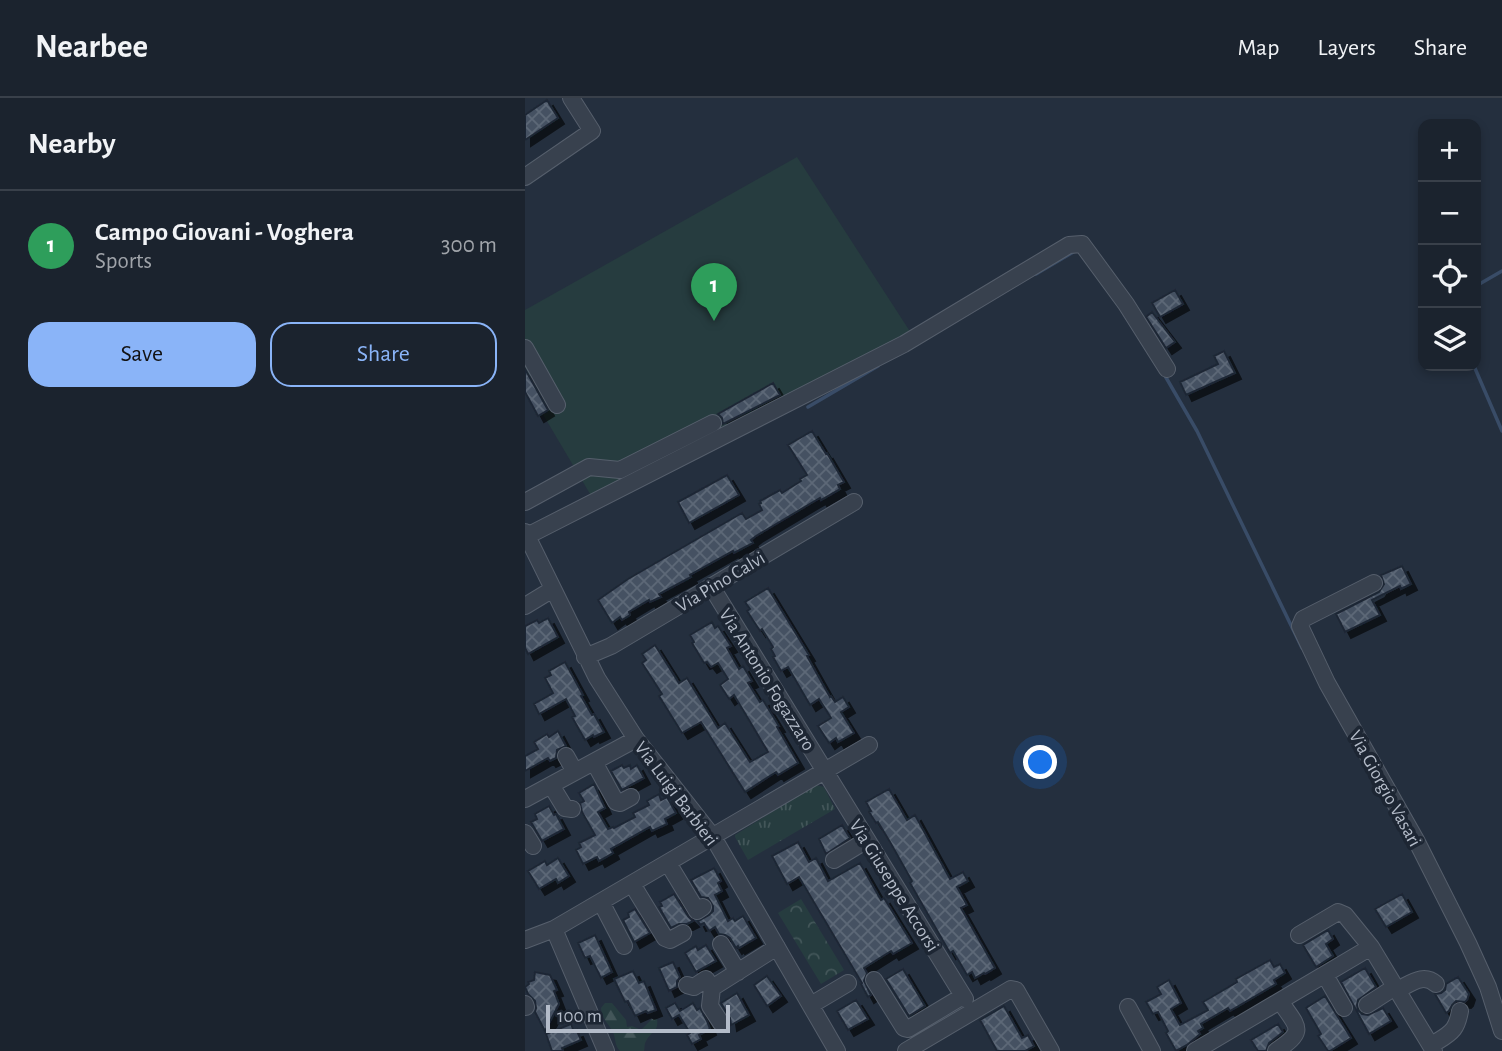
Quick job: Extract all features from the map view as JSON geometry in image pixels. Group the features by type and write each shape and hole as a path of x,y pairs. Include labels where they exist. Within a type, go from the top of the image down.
{"street":[{"path":"525,177 592,131 571,98"},
{"path":"526,534 904,344 1069,245 1082,244 1126,304 1167,369"},
{"path":"525,348 557,405"},
{"path":"525,502 589,467 620,470 713,423"},
{"name":"Via Pino Calvi","path":"586,657 611,646 854,502"},
{"name":"Via Luigi Barbieri","path":"526,534 597,678 636,739 713,837 837,1051"},
{"name":"Via Giorgio Vasari","path":"1374,583 1303,619 1300,626 1327,683 1417,842 1493,985 1502,1031"},
{"name":"Via Antonio Fogazzaro","path":"711,586 825,772"},
{"path":"525,606 554,589"},
{"path":"525,799 636,739"},
{"path":"525,940 554,929 869,745"},
{"path":"566,756 575,772"},
{"path":"594,762 616,802 620,803 631,797"},
{"name":"Via Giuseppe Accorsi","path":"825,772 964,997 908,1029 904,1028 874,980"},
{"path":"551,785 565,808 572,809"},
{"path":"834,860 867,840"},
{"path":"668,863 697,911 703,908"},
{"path":"632,884 665,938 670,940 683,933"},
{"path":"601,902 624,946"},
{"path":"1299,935 1338,912 1345,915 1404,988 1434,1045 1455,1028 1460,1011"},
{"path":"554,929 606,1051"},
{"path":"721,944 738,972"},
{"path":"687,985 694,987 709,984 738,972 777,947"},
{"path":"1195,1051 1371,947"},
{"path":"1325,975 1344,1007"},
{"path":"1367,1005 1417,980 1431,979 1436,984"},
{"path":"811,1005 848,983"},
{"path":"709,984 710,1006 721,1023"},
{"path":"907,1051 1011,989 1016,990 1051,1051"},
{"path":"1276,1051 1306,1032 1296,1027 1280,1001"},
{"path":"1128,1007 1151,1051"}],"green space":[{"path":"797,157 911,333 593,499 525,384 525,310"},
{"path":"816,785 824,787 835,809 748,860 735,835"},
{"path":"801,899 844,970 821,984 778,913"},
{"path":"605,1003 612,1003 626,1020 627,1027 641,1030 652,1019 657,1019 657,1027 645,1042 644,1051 620,1051 602,1012 601,1008"}],"building":[{"path":"547,100 558,118 525,140 525,115"},
{"path":"1175,290 1183,304 1160,317 1152,303"},
{"path":"1152,312 1175,342 1166,348 1146,317"},
{"path":"1224,351 1235,373 1186,395 1180,382 1218,364 1214,356"},
{"path":"525,369 548,410 538,416 525,392"},
{"path":"773,383 780,395 723,424 718,414"},
{"path":"812,431 844,482 838,485 840,489 756,536 751,540 753,543 690,575 691,577 659,594 661,597 650,602 649,600 629,612 630,615 622,620 620,617 612,623 598,600 628,579 742,513 746,519 762,510 760,501 780,490 782,493 801,481 800,479 807,475 788,445"},
{"path":"727,475 739,495 689,523 678,502"},
{"path":"1402,566 1411,584 1401,589 1400,586 1372,600 1380,615 1345,632 1336,614 1379,592 1384,584 1381,575"},
{"path":"768,588 809,655 807,656 830,697 835,702 843,697 849,707 841,712 854,733 838,742 836,738 829,743 818,726 831,718 819,699 810,705 788,667 781,671 773,657 773,647 747,611 750,609 745,602"},
{"path":"548,618 558,637 528,654 525,648 525,626"},
{"path":"712,622 715,628 718,626 731,646 727,648 739,669 743,666 752,681 748,683 760,702 763,700 798,763 778,775 776,772 745,792 701,722 682,733 642,663 646,660 642,654 655,645 679,683 687,678 718,728 725,723 750,762 768,752 734,695 729,699 720,685 728,679 718,663 711,667 707,662 704,663 692,643 694,642 690,635"},
{"path":"565,662 583,695 581,696 604,732 585,740 572,717 575,716 566,699 539,714 534,704 553,693 545,678 551,675 549,671"},
{"path":"558,731 566,746 557,750 556,758 550,761 548,758 525,771 525,756 538,749 534,742"},
{"path":"622,765 624,768 630,765 631,769 637,765 644,778 622,790 611,771"},
{"path":"594,784 605,808 598,812 608,829 635,817 633,813 649,805 647,801 659,794 661,800 667,797 676,813 665,819 667,824 652,831 650,827 611,849 613,853 599,861 597,857 583,864 576,850 581,847 579,843 595,835 582,812 580,803 584,801 579,793"},
{"path":"889,789 907,820 915,815 950,879 963,872 968,881 957,887 967,905 961,908 995,968 985,974 975,978 972,972 967,975 953,951 950,953 890,842 869,812 871,811 866,802"},
{"path":"549,806 564,829 542,841 531,822 537,819 535,814"},
{"path":"842,825 850,838 826,854 819,839"},
{"path":"798,842 809,862 816,858 828,881 860,863 881,900 884,898 912,943 893,954 891,951 864,968 867,973 864,981 871,995 868,997 799,877 787,884 772,856"},
{"path":"558,858 569,876 558,883 556,879 539,889 528,871 545,861 547,865"},
{"path":"714,868 721,881 718,883 722,891 715,895 728,921 733,918 735,921 743,916 756,938 739,948 736,948 730,938 719,934 715,927 709,931 704,923 700,925 698,921 713,911 713,906 708,898 701,897 691,880"},
{"path":"674,894 693,921 671,928 659,907 662,906 660,902"},
{"path":"1402,894 1412,912 1386,927 1375,909"},
{"path":"635,909 650,933 634,942 623,920"},
{"path":"1328,930 1333,939 1326,944 1333,956 1316,967 1303,945"},
{"path":"595,935 612,972 601,978 590,956 585,958 578,943"},
{"path":"706,945 716,961 696,972 685,953 696,946 698,950"},
{"path":"1270,960 1274,967 1280,964 1285,973 1274,980 1276,984 1230,1011 1228,1008 1201,1024 1203,1028 1198,1031 1200,1034 1176,1051 1158,1012 1153,1014 1146,1002 1161,994 1157,987 1169,980 1181,1003 1171,1009 1180,1025 1208,1010 1203,1002"},
{"path":"673,962 680,977 677,987 669,991 659,968"},
{"path":"1365,968 1376,987 1358,1000 1358,1010 1368,1015 1383,1008 1391,1021 1369,1034 1341,982"},
{"path":"903,969 925,1006 909,1016 886,979"},
{"path":"633,971 639,983 644,981 656,1010 635,1016 628,1001 625,1002 614,979"},
{"path":"535,972 550,975 557,990 554,991 559,1004 545,1031 535,1012 535,1001 525,987 528,982 534,980"},
{"path":"767,976 781,996 767,1006 754,985"},
{"path":"1458,977 1469,994 1467,1000 1456,1001 1446,1013 1435,994 1441,993 1446,984"},
{"path":"737,993 749,1015 731,1025 721,1003"},
{"path":"1325,996 1351,1038 1330,1051 1318,1036 1321,1034 1306,1008"},
{"path":"856,1000 868,1019 848,1030 837,1011"},
{"path":"675,1003 680,1011 693,1003 697,1010 700,1008 710,1029 699,1035 701,1039 692,1044 687,1035 690,1033 679,1015 672,1019 666,1008"},
{"path":"1004,1006 1022,1038 1028,1035 1034,1046 1025,1051 997,1051 980,1020"},
{"path":"571,1024 581,1040 562,1048 563,1051 552,1051 546,1034"},
{"path":"1278,1024 1283,1032 1269,1043 1266,1051 1258,1051 1251,1040"}],"waterway":[{"path":"1036,274 1075,251"},
{"path":"1481,283 1502,271"},
{"path":"808,407 878,366"},
{"path":"1476,371 1502,431"},
{"path":"1164,374 1197,431 1302,648"}],"place":[{"name":"Campo Giovani - Voghera","path":"714,321"}]}
